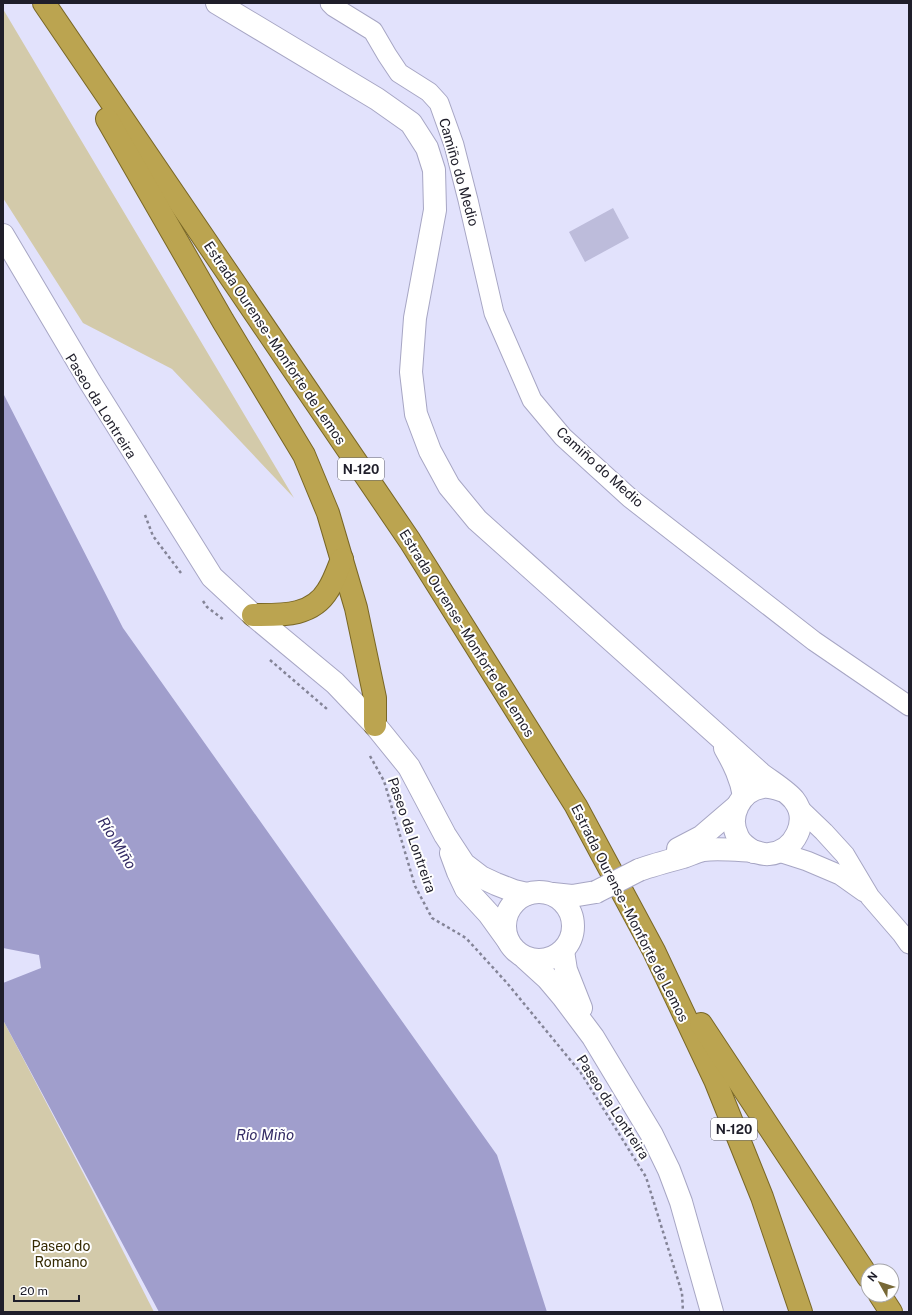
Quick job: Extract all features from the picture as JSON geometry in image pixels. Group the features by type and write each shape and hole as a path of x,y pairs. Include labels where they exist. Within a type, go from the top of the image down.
{"highway":[{"path":"41,3 223,321 304,455 328,513 356,608 375,698 375,725"},
{"name":"Estrada Ourense - Monforte de Lemos","path":"44,3 410,541 576,806 654,951 715,1080 762,1197 800,1312"},
{"path":"253,616 295,614 315,604 329,589 342,559"},
{"path":"654,951 741,1087 860,1265"},
{"path":"885,1303 891,1312"}],"street":[{"path":"217,3 377,99 411,123 427,148 434,170 435,210 415,318 411,372 416,414 430,451 449,486 477,520 760,773 788,794 799,808 845,855 870,896 907,937"},
{"name":"Camiño do Medio","path":"330,3 373,31 387,56 399,73 429,92 439,103 454,145 494,313 532,400 563,436 630,498 814,641 909,706"},
{"path":"427,148 454,145"},
{"path":"3,235 90,382 212,577 253,616 335,683 375,725 409,767 445,835 464,864 481,876 508,888 527,894"},
{"path":"717,735 735,765 741,781 740,802 734,817 734,828 741,842 754,852"},
{"path":"507,939 505,928 506,917 517,899 527,894 540,891 572,896 596,892 701,837 752,790 761,787 771,787 781,790"},
{"path":"639,870 703,850 724,849 769,854 779,852 796,839 800,829 801,818 799,808"},
{"path":"445,835 458,872 466,889 489,914 511,947 547,978 563,997 593,1037 652,1135 670,1170 681,1202 711,1309"},
{"path":"779,852 807,861 840,875 870,896"},
{"path":"574,926 581,912 596,892"},
{"path":"525,958 545,960 555,957 569,944 573,936 573,916 562,899 553,894"},
{"path":"563,951 566,970 593,1037"}],"path":[{"path":"145,514 153,536 185,577"},
{"path":"198,595 207,607 225,622"},
{"path":"267,658 333,714"},
{"name":"Paseo da Lontreira","path":"368,754 384,781 415,886 432,918 466,938 512,989 581,1073 646,1177 682,1293 683,1312"}],"green space":[{"path":"3,9 294,498 172,369 83,323 3,198"},
{"name":"Paseo do Romano","path":"3,1020 92,1190 154,1312 3,1312"}],"water":[{"name":"Río Miño","path":"3,393 123,628 497,1155 547,1312 159,1312 3,1020 3,983 41,968 39,955 3,948"}],"building":[{"path":"613,208 629,238 585,262 569,232"}]}
